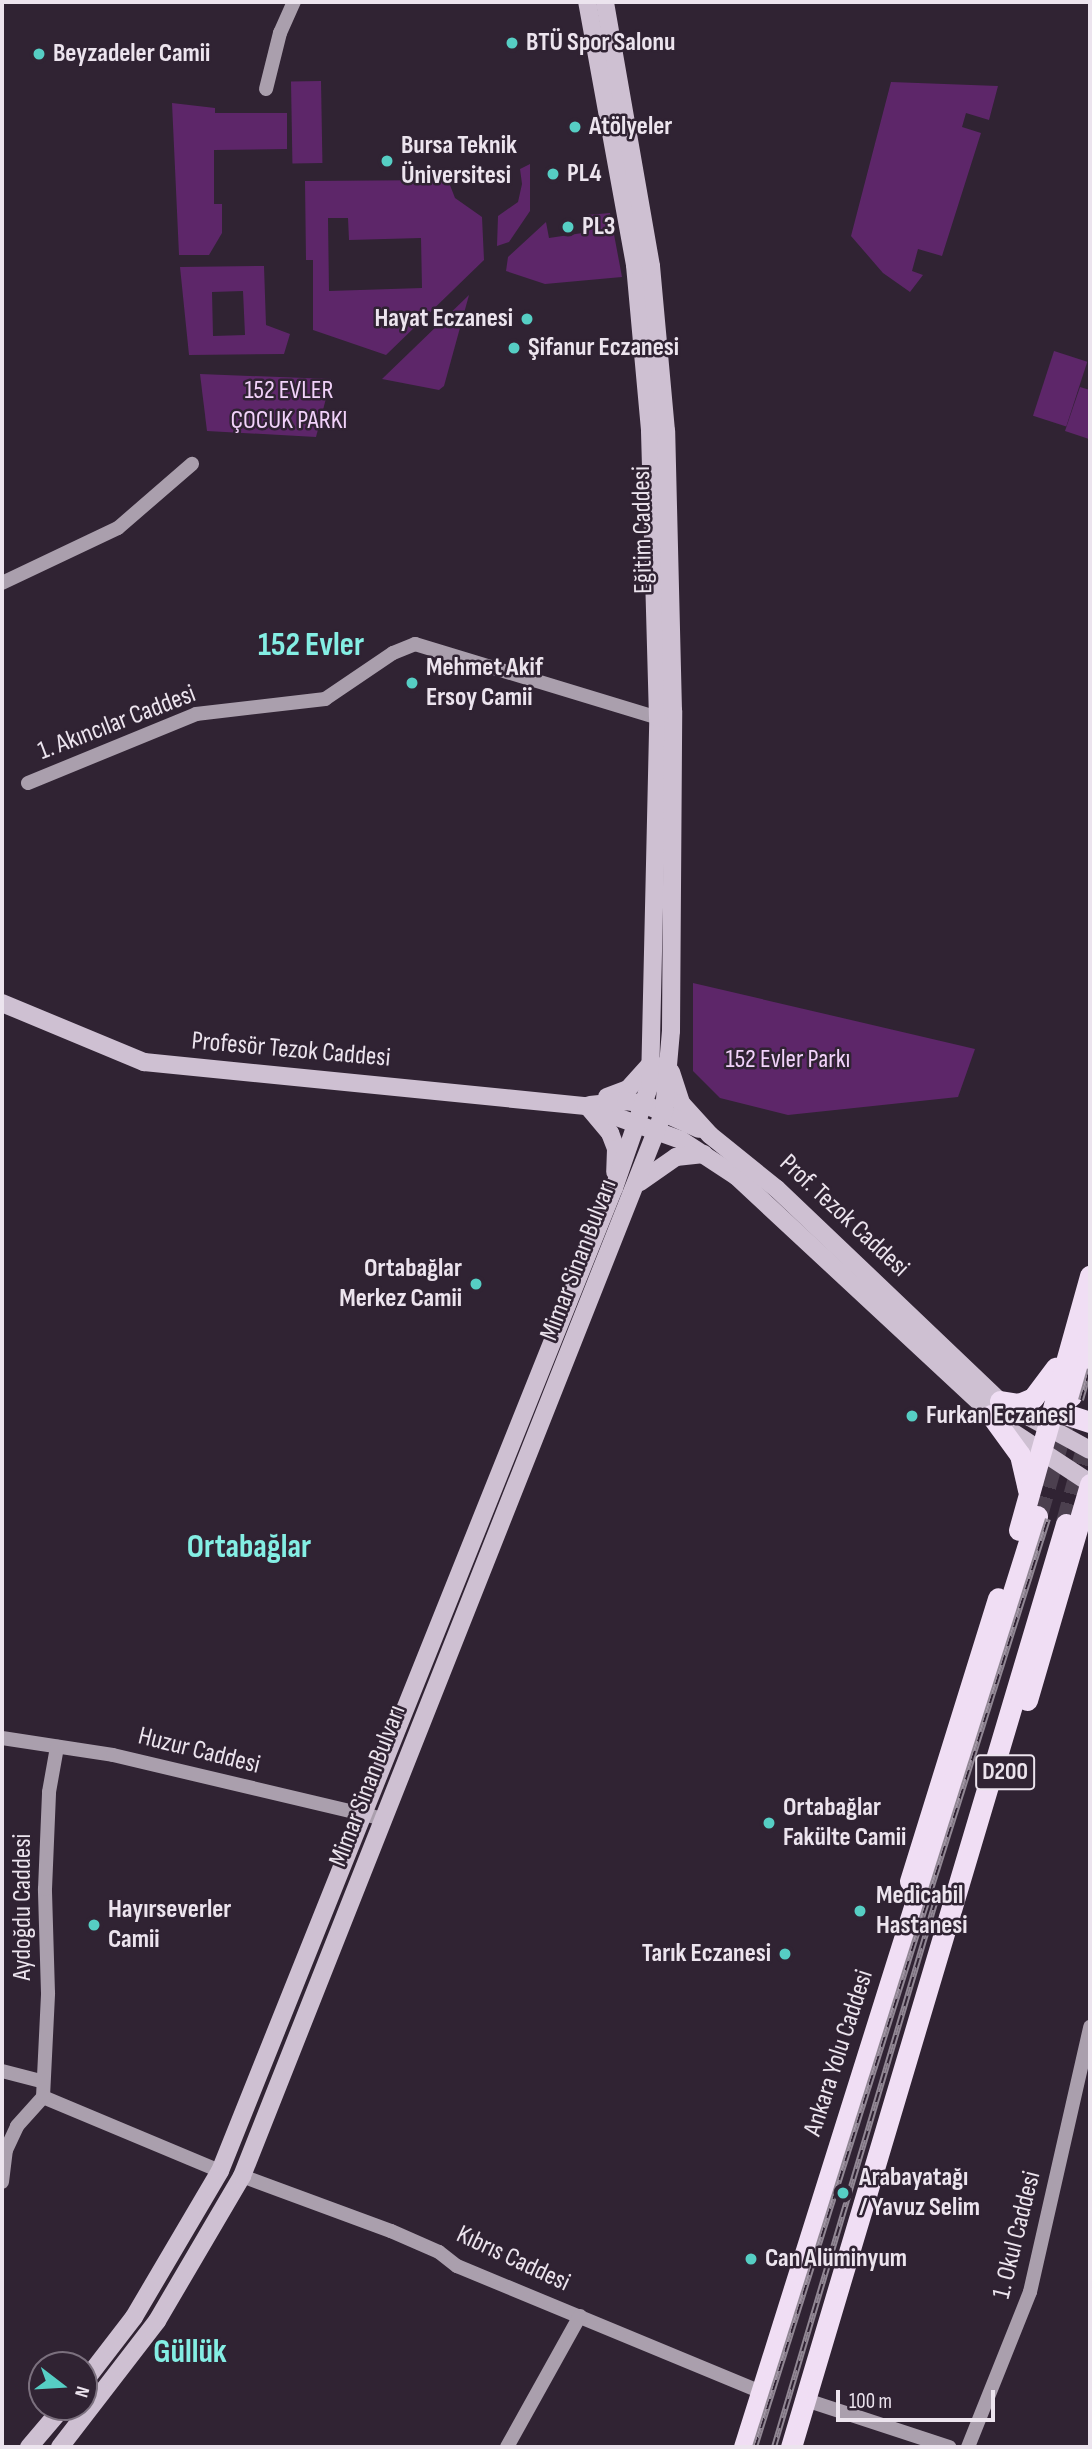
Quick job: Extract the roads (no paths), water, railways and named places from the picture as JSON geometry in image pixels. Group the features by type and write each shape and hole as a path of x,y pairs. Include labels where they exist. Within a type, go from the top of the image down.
{"highway":[{"path":"1078,1521 1042,1511 1029,1511 1020,1455 995,1408 1019,1404 1040,1394 1049,1382 1090,1275"},
{"path":"1090,1275 1059,1412 1070,1418 1090,1422"},
{"path":"1063,1398 1090,1332"},
{"name":"Ankara Yolu Caddesi","path":"744,2447 900,1955 911,1876 1029,1511 1049,1429 1063,1398"},
{"name":"D200","path":"910,2058 960,1872 1090,1484"},
{"name":"D200","path":"791,2447 822,2334 1069,1571 1078,1521"}],"main road":[{"path":"266,89 280,33 293,2"},
{"name":"Eğitim Caddesi","path":"587,2 637,283 650,430 658,718 661,1062"},
{"name":"Eğitim Caddesi","path":"605,2 651,266 666,431 673,711 661,1062 644,1104"},
{"path":"2,583 118,528 192,464"},
{"name":"1. Akıncılar Caddesi","path":"28,783 196,714 325,699 393,653 415,644 658,718"},
{"name":"Profesör Tezok Caddesi","path":"2,1003 144,1062 586,1106"},
{"path":"586,1106 628,1089 661,1062"},
{"name":"Mimar Sinan Bulvarı","path":"60,2447 157,2321 242,2176 638,1185 664,1111 661,1062"},
{"name":"Prof. Tezok Caddesi","path":"661,1062 681,1103 710,1135 777,1189 995,1408"},
{"path":"586,1106 626,1101 644,1104 664,1111 710,1135"},
{"name":"Mimar Sinan Bulvarı","path":"98,2364 134,2317 220,2171 614,1188 644,1104"},
{"path":"586,1106 600,1118 616,1149 614,1188"},
{"name":"Prof. Tezok Caddesi","path":"586,1106 657,1130 704,1154 736,1177 995,1408"},
{"path":"638,1185 676,1157 704,1154"},
{"path":"995,1408 1049,1429 1090,1450"},
{"path":"995,1408 1042,1455 1090,1484"},
{"path":"392,1795 385,1802 379,1798 397,1748 399,1726"},
{"name":"Huzur Caddesi","path":"2,1738 113,1755 383,1819"},
{"name":"Aydoğdu Caddesi","path":"43,2097 41,2081 47,2034 49,1803 57,1747"},
{"path":"347,1910 348,1887 370,1831 368,1826 362,1826 355,1838"},
{"name":"1. Okul Caddesi","path":"968,2447 1030,2292 1090,2027"},
{"path":"2,2071 41,2081"},
{"path":"2,2182 6,2150 17,2126 43,2097 220,2171"},
{"name":"Kıbrıs Caddesi","path":"242,2176 391,2231 439,2252 457,2266 761,2392"},
{"path":"507,2447 580,2316"},
{"path":"806,2400 949,2447"},
{"path":"29,2447 51,2421"}],"tunnel":[{"path":"1037,1516 1066,1415"},
{"path":"1066,1524 1090,1435"}],"railway":[{"path":"1081,1400 1090,1369"},
{"path":"755,2447 1048,1519"},
{"path":"774,2447 938,1893"}],"place":[{"name":"BTÜ Spor Salonu","path":"512,43"},
{"name":"Beyzadeler Camii","path":"39,54"},
{"name":"Atölyeler","path":"575,127"},
{"name":"Bursa Teknik Üniversitesi","path":"387,161"},
{"name":"PL4","path":"553,174"},
{"name":"PL3","path":"568,227"},
{"name":"Hayat Eczanesi","path":"527,319"},
{"name":"Şifanur Eczanesi","path":"514,348"},
{"name":"Mehmet Akif Ersoy Camii","path":"412,683"},
{"name":"Ortabağlar Merkez Camii","path":"476,1284"},
{"name":"Furkan Eczanesi","path":"912,1416"},
{"name":"Ortabağlar Fakülte Camii","path":"769,1823"},
{"name":"Medicabil Hastanesi","path":"860,1911"},
{"name":"Hayırseverler Camii","path":"94,1925"},
{"name":"Tarık Eczanesi","path":"785,1954"},
{"name":"Arabayatağı / Yavuz Selim","path":"843,2193"},
{"name":"Can Alüminyum","path":"751,2259"}],"district":[{"name":"152 Evler","path":"311,646"},
{"name":"Ortabağlar","path":"249,1548"},
{"name":"Güllük","path":"190,2353"}],"park label":[{"name":"152 EVLER ÇOCUK PARKI","path":"289,406"},
{"name":"152 Evler Parkı","path":"788,1060"}]}
